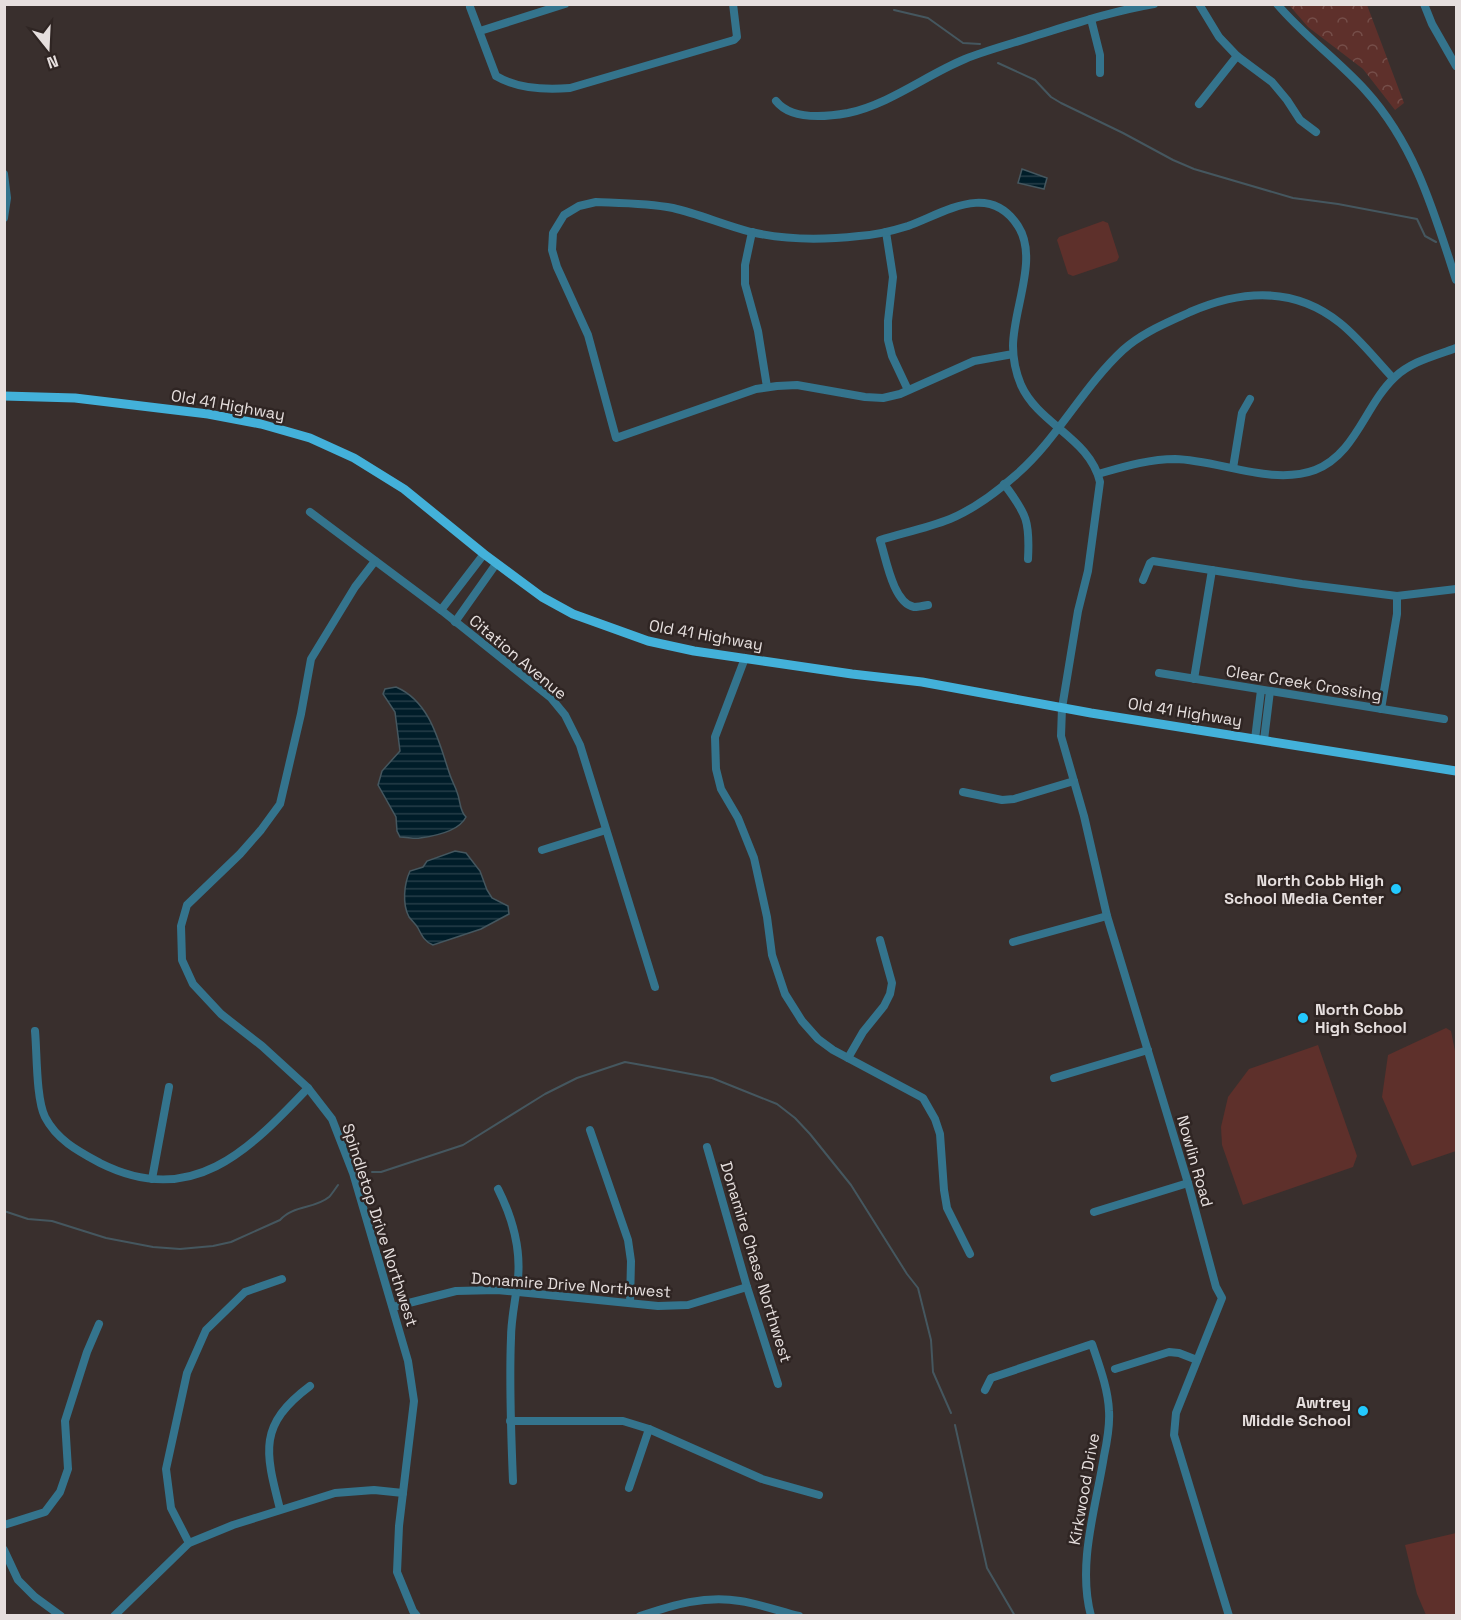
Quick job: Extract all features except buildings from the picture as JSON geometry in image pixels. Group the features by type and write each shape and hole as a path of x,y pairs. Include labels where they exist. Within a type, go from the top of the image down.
{"main road":[{"name":"Old 41 Highway","path":"4,396 75,398 208,414 261,424 299,435 330,447 375,470 431,510 496,564 542,597 573,614 648,641 745,658 922,682 1062,708 1456,771"}],"street":[{"path":"480,31 565,4"},
{"path":"470,7 496,76 512,83 550,90 593,81 734,40 737,37 733,4"},
{"path":"776,101 782,109 799,114 820,116 854,111 884,99 964,59 1091,19 1154,4"},
{"path":"1199,4 1219,37 1238,56 1272,82 1300,120 1316,132"},
{"path":"1277,4 1302,31 1356,80 1389,120 1407,148 1425,185 1456,280"},
{"path":"1424,4 1432,24 1456,66"},
{"path":"1091,19 1100,55 1100,73"},
{"path":"1199,104 1238,56"},
{"path":"4,174 7,198 4,218"},
{"path":"1013,354 974,361 892,397 874,398 807,386 767,387 736,395 616,438 588,335 553,258 553,233 560,220 570,210 587,203 641,204 687,211 752,232 795,238 845,237 886,232 920,221 954,206 973,202 990,205 1011,217 1021,231 1027,251 1014,332 1013,354 1018,377 1025,392 1041,414 1085,451 1098,474 1167,459 1276,475 1292,475 1316,470 1329,463 1343,450 1393,378 1416,363 1456,348"},
{"path":"752,232 745,265 745,284 758,331 767,387"},
{"path":"886,232 892,258 893,277 888,340 892,356 908,390"},
{"path":"928,605 915,607 901,600 880,540 951,519 975,506 1004,484 1028,463 1114,360 1134,341 1156,328 1207,305 1235,297 1280,296 1320,310 1350,332 1393,378"},
{"path":"1233,468 1242,412 1251,399"},
{"name":"Nowlin Road","path":"1098,474 1100,492 1096,524 1062,708 1060,736 1074,781 1107,916 1188,1183 1216,1287 1222,1298 1176,1413 1174,1435 1230,1616"},
{"path":"1004,484 1021,508 1027,522 1028,559"},
{"name":"Citation Avenue","path":"310,512 441,610 551,699 565,715 580,745 655,987"},
{"path":"441,610 484,554"},
{"name":"Spindletop Drive Northwest","path":"375,561 355,587 311,659 280,804 240,854 187,905 181,926 182,960 193,984 220,1014 262,1046 308,1088 332,1119 353,1173 408,1361 414,1401 403,1492 397,1572 417,1616"},
{"path":"1143,580 1150,563 1154,561 1397,596 1456,589"},
{"path":"454,622 496,564"},
{"path":"1194,679 1212,570"},
{"path":"1381,709 1397,614 1397,596"},
{"path":"745,658 715,737 716,769 721,789 738,818 754,858 767,917 772,955 785,994 802,1021 818,1039 848,1058 923,1098 935,1119 940,1134 947,1208 970,1254"},
{"name":"Clear Creek Crossing","path":"1159,674 1444,719"},
{"path":"1259,739 1261,690"},
{"path":"1259,739 1270,691"},
{"path":"963,792 1002,800 1025,796 1074,781"},
{"path":"542,850 606,830"},
{"path":"1013,942 1107,916"},
{"path":"848,1058 890,994 892,983 880,940"},
{"path":"35,1031 44,1115 55,1134 77,1151 130,1175 152,1179 183,1179 210,1171 251,1145 308,1088"},
{"path":"1054,1078 1148,1050"},
{"path":"152,1179 169,1086"},
{"path":"590,1130 628,1240 631,1261 630,1303"},
{"name":"Donamire Chase Northwest","path":"707,1147 747,1287 778,1384"},
{"path":"1094,1212 1188,1183"},
{"path":"498,1189 510,1212 516,1237 518,1277 511,1333 510,1421 513,1481"},
{"path":"189,1543 171,1508 166,1469 187,1373 206,1330 244,1292 282,1279"},
{"name":"Donamire Drive Northwest","path":"393,1307 456,1291 497,1290 658,1306 688,1305 747,1287"},
{"path":"4,1525 45,1512 60,1492 68,1469 65,1421 87,1352 99,1324"},
{"name":"Kirkwood Drive","path":"985,1390 991,1378 1092,1344 1110,1410 1087,1549 1087,1591 1091,1616"},
{"path":"1115,1369 1168,1352 1179,1353 1197,1360"},
{"path":"280,1509 269,1456 271,1431 281,1411 310,1386"},
{"path":"510,1421 623,1420 649,1429 762,1479 819,1496"},
{"path":"629,1488 649,1429"},
{"path":"114,1616 189,1543 233,1525 335,1493 374,1490 403,1492"},
{"path":"4,1550 18,1580 35,1597 61,1616"},
{"path":"639,1616 688,1602 725,1599 742,1601 799,1616"}],"green space":[{"path":"1289,5 1367,5 1404,103 1395,110 1363,69 1308,27"},
{"path":"1103,221 1108,223 1119,257 1117,261 1073,276 1068,274 1057,240 1059,237"},
{"path":"1446,1028 1451,1031 1456,1056 1456,1151 1412,1166 1382,1097 1388,1055"},
{"path":"1318,1045 1357,1156 1353,1167 1243,1205 1222,1145 1221,1127 1228,1097 1249,1069"},
{"path":"1456,1533 1456,1615 1426,1615 1417,1594 1405,1545"}],"water":[{"path":"1022,169 1047,178 1044,189 1018,183"},
{"path":"396,687 408,694 426,713 466,817 458,826 439,834 418,838 400,837 396,817 378,785 382,771 400,751 395,712 383,694 385,689"},
{"path":"455,851 466,853 480,871 492,898 508,906 509,914 481,929 433,945 424,938 409,917 405,900 406,882 410,871 423,867 427,861"}],"waterway":[{"path":"894,10 928,18 963,43 980,44"},
{"path":"998,63 1035,80 1051,97 1061,103 1194,169 1293,198 1417,219 1425,236 1436,242"},
{"path":"372,1172 381,1172 463,1145 545,1094 577,1078 625,1062 712,1078 777,1104 810,1134 851,1185 918,1288 931,1340 933,1372 951,1413"},
{"path":"4,1211 28,1219 52,1221 106,1238 153,1247 180,1249 231,1242 280,1220 291,1212 323,1201 338,1185"},
{"path":"955,1425 987,1568 1015,1616"}],"place":[{"name":"North Cobb High School Media Center","path":"1396,889"},
{"name":"North Cobb High School","path":"1303,1018"},
{"name":"Awtrey Middle School","path":"1363,1411"}]}
